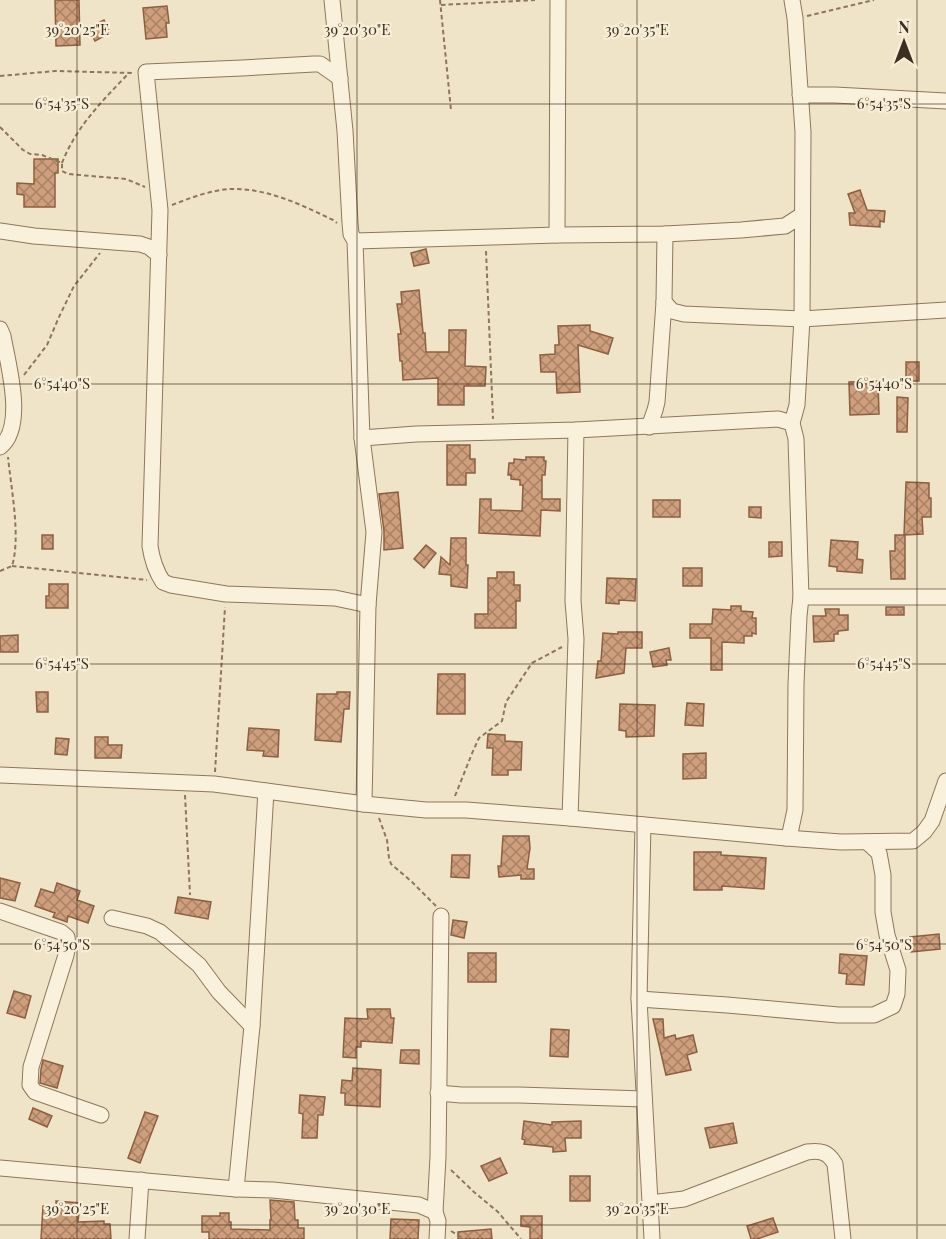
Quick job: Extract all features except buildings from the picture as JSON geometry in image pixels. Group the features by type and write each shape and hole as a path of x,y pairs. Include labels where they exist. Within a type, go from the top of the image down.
{"street":[{"path":"332,0 353,238 362,438 374,532 368,605 369,804"},
{"path":"557,235 558,0"},
{"path":"786,838 790,833 795,810 796,684 801,597 796,440 792,423 796,405 802,319 803,132 792,0"},
{"path":"340,78 320,64 146,72 160,210 150,546 152,561 163,582 171,585 226,594 335,598 368,605"},
{"path":"800,95 946,101"},
{"path":"353,238 665,234 785,226 802,216"},
{"path":"785,226 802,236"},
{"path":"0,231 34,236 133,243 146,245 159,255"},
{"path":"649,427 657,402 664,302 665,234"},
{"path":"664,302 672,311 684,314 802,319 946,310"},
{"path":"0,329 14,399 13,421 3,444"},
{"path":"362,438 778,420 792,423"},
{"path":"570,818 576,639 573,602 576,430"},
{"path":"801,597 946,597"},
{"path":"0,775 214,784 426,810 443,809 570,818 841,842 912,841 933,821 946,781"},
{"path":"236,1189 252,1026 266,791"},
{"path":"643,825 639,999 652,1239"},
{"path":"639,999 838,1015 874,1015 892,1006 897,994 898,970 886,935 883,912 883,875 879,853 867,842"},
{"path":"0,911 61,932 67,937 66,955 31,1067 30,1085 34,1092 101,1115"},
{"path":"437,1239 438,1221 435,1212 438,1157 441,916"},
{"path":"112,918 147,926 160,932 199,965 219,992 252,1026"},
{"path":"438,1093 644,1099"},
{"path":"650,1203 684,1199 807,1152 824,1152 835,1164 843,1239"},
{"path":"0,1168 236,1189 273,1190 419,1205 435,1212"},
{"path":"137,1239 141,1180"}],"path":[{"path":"440,0 451,110"},
{"path":"441,5 536,0"},
{"path":"795,18 874,0"},
{"path":"0,76 54,71 146,72"},
{"path":"129,73 94,110 67,151 62,163 62,171 68,174 126,179 158,193"},
{"path":"0,127 23,150 62,163"},
{"path":"160,210 212,192 230,189 248,190 309,209 333,220 353,238"},
{"path":"485,237 493,431"},
{"path":"12,388 47,345 74,286 109,242"},
{"path":"3,444 16,531 16,555 12,566"},
{"path":"0,571 12,566 163,582"},
{"path":"214,784 226,594"},
{"path":"443,809 454,800 479,738 502,721 506,702 532,663 576,639"},
{"path":"185,783 190,895"},
{"path":"369,804 387,840 392,864 436,906 441,916"},
{"path":"438,1157 498,1212 521,1239"}]}
